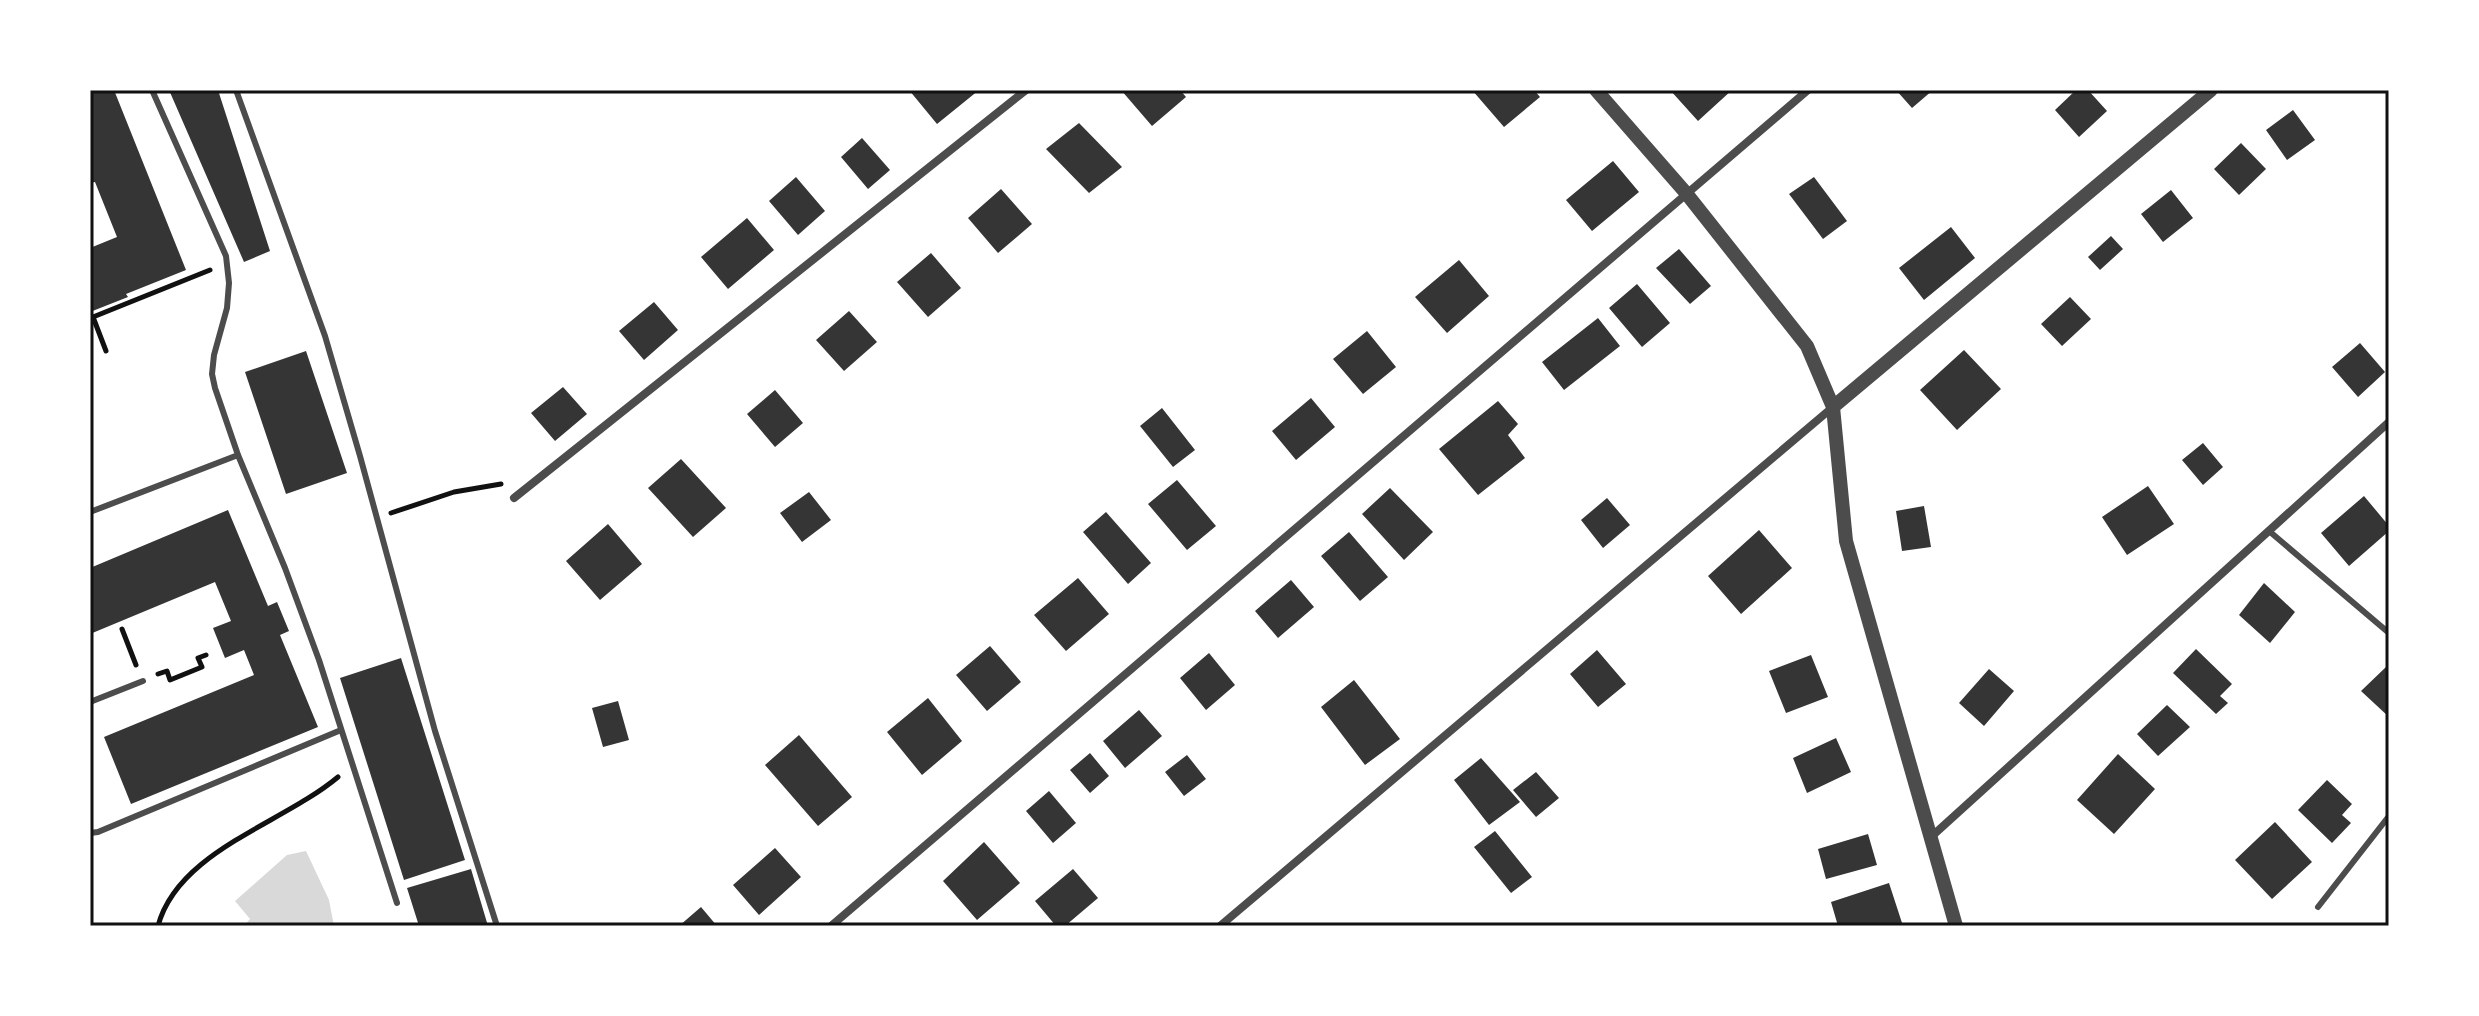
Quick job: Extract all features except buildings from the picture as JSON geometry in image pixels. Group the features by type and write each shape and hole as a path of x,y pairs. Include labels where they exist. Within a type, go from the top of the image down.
{"street":[{"path":"514,498 1026,90"},
{"path":"1596,90 1686,193 1807,346 1833,407 1846,541 1956,926"},
{"path":"831,926 1808,90"},
{"path":"1220,926 2211,90"},
{"path":"1931,837 2389,422"}],"lane":[{"path":"152,90 226,256 229,283 227,308 212,374 238,455 319,660 397,903"},
{"path":"236,90 325,336 435,731 497,926"},
{"path":"90,512 238,455"},
{"path":"2269,531 2389,633"},
{"path":"90,702 143,681"},
{"path":"90,833 341,730"},
{"path":"2318,907 2389,816"}],"path":[{"path":"106,351 93,317 227,263"},
{"path":"376,518 454,492 505,483 514,498"},
{"path":"122,629 143,681 167,671 170,680 202,667 198,658 206,655"},
{"path":"158,926 170,898 203,861 316,795 342,774"}],"shaded area":[{"path":"306,851 329,900 334,926 244,926 250,919 235,901 287,855"}]}
